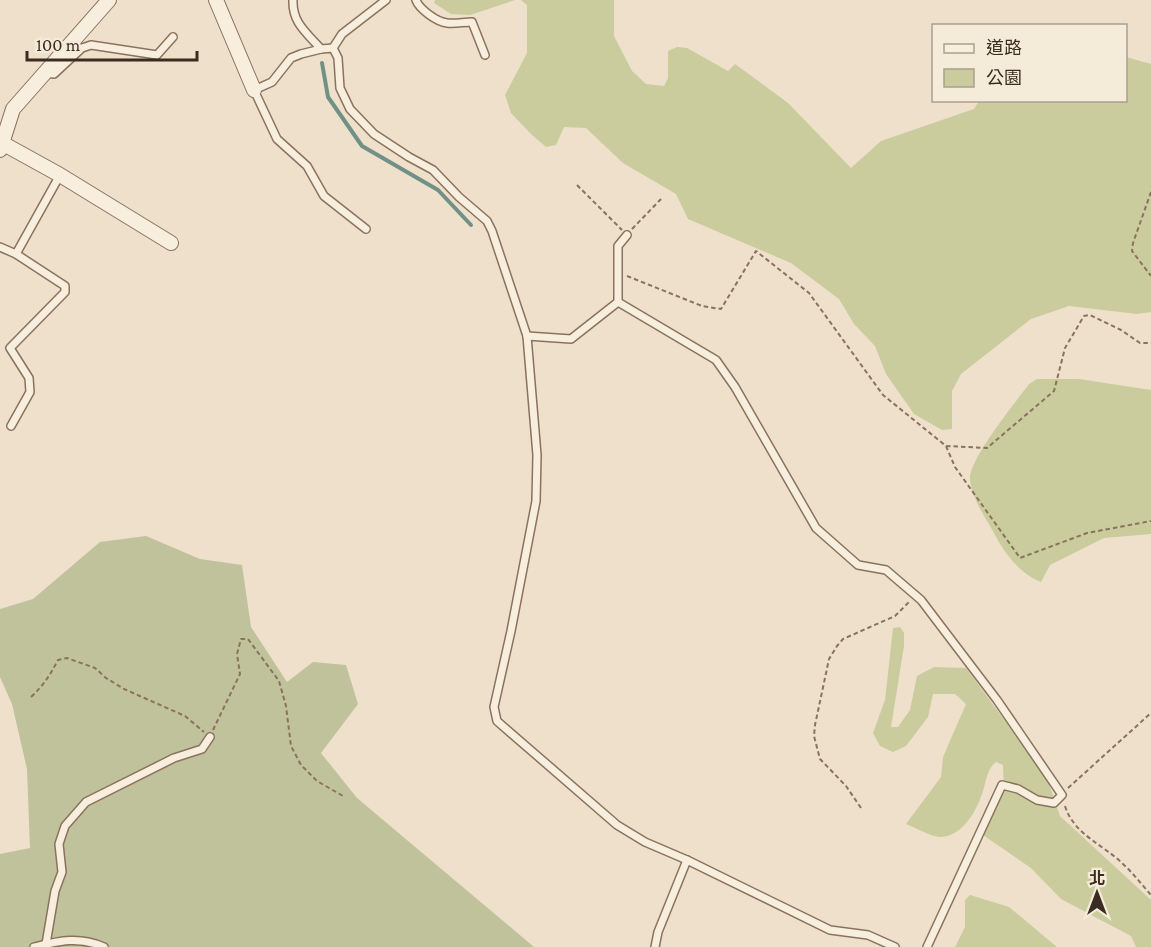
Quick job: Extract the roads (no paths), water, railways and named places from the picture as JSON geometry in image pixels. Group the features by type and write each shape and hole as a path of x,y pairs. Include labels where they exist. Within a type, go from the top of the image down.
{"street":[{"path":"109,0 13,109 1,146 60,175 171,243"},
{"path":"216,0 254,90"}],"lane":[{"path":"293,0 293,10 298,24 321,49"},
{"path":"333,48 342,34 386,0"},
{"path":"416,0 426,13 445,23 472,22 485,55"},
{"path":"45,73 54,74 82,48 91,45 158,55 173,37"},
{"path":"333,48 321,49 291,58 272,82 254,90 277,139 307,166 324,196 366,229"},
{"path":"333,48 338,58 340,87 350,109 374,134 408,157 433,170 487,221 527,336 537,455 536,501 494,707 497,721 617,825 645,842 830,930 868,935 895,947"},
{"path":"16,254 60,175"},
{"path":"527,336 571,339 618,302 618,246 627,235"},
{"path":"0,247 16,254 65,286 65,292 10,348 29,378 30,392 11,426"},
{"path":"618,302 716,360 735,387 816,528 858,565 886,570 921,600 997,700 1062,795 1054,803 1037,800 1018,789 1002,785 927,947"},
{"path":"45,944 55,891 62,872 59,844 65,826 86,802 174,758 202,749 210,737"},
{"path":"655,947 658,932 687,860"},
{"path":"34,947 59,940 76,940 104,947"}],"waterway":[{"path":"322,63 328,97 362,146 438,190 471,225"}]}
